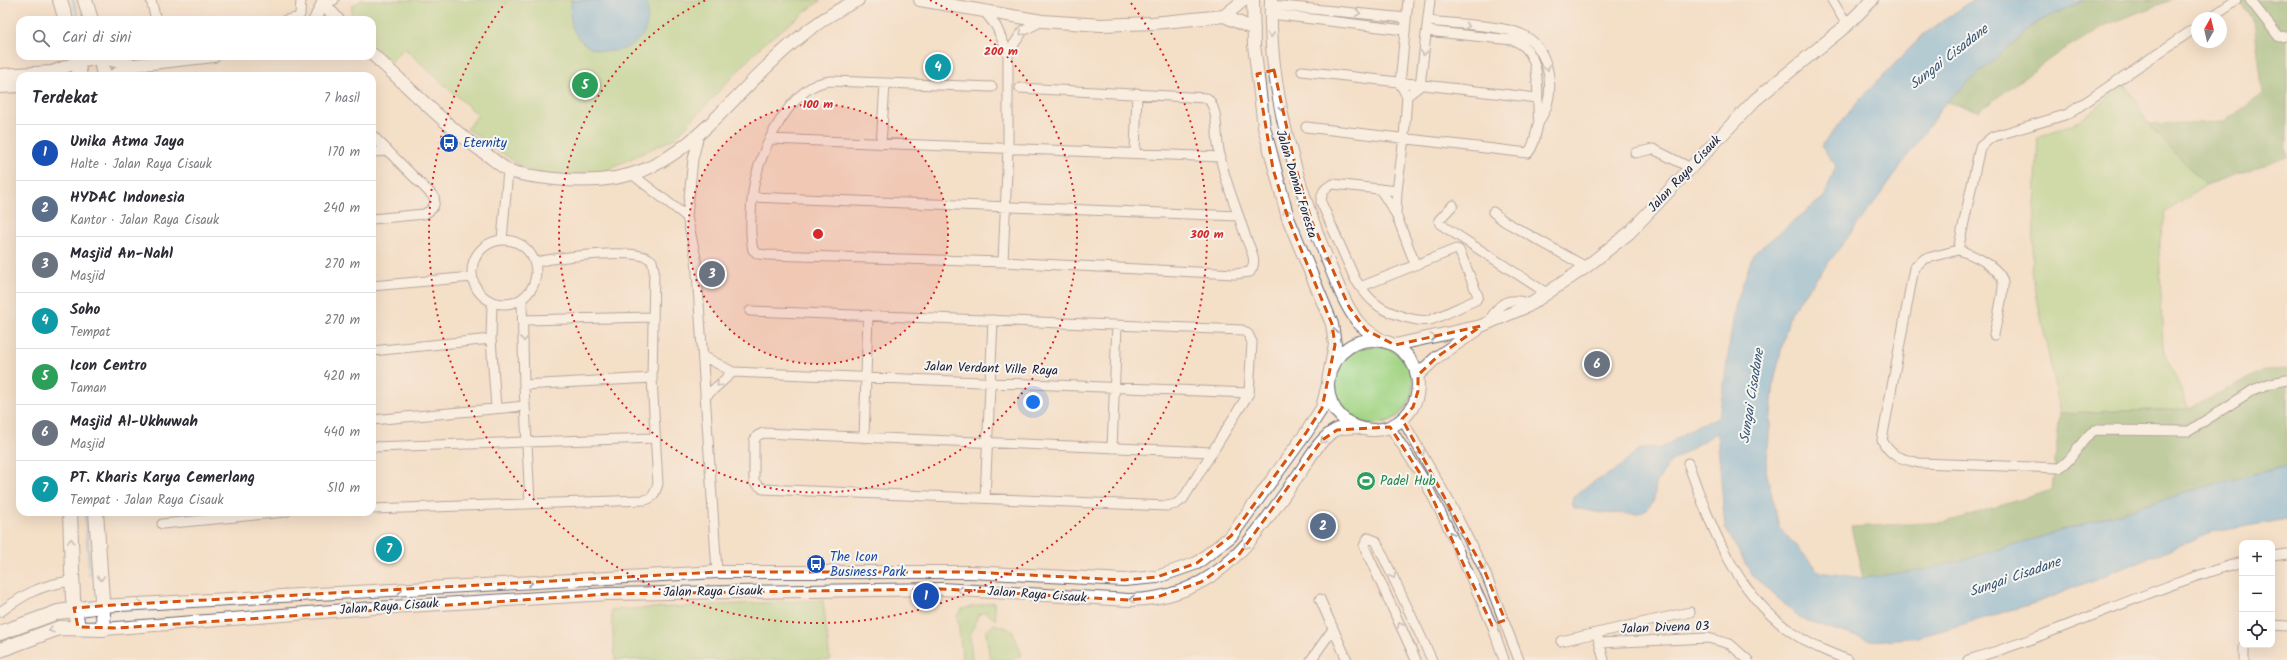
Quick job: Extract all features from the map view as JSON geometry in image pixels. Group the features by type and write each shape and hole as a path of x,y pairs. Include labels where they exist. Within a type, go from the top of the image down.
{"main road":[{"path":"60,0 65,16"},
{"path":"85,0 89,16"},
{"path":"376,58 454,131 508,170 533,176 568,180 609,181 633,175 677,152 699,135 807,29 835,11 858,0"},
{"path":"920,0 1042,20 1101,25 1224,16 1254,29"},
{"path":"1224,16 1244,0"},
{"name":"Jalan Damai Foresta","path":"1253,0 1257,74 1264,127 1284,204 1332,324 1335,344 1330,370"},
{"name":"Jalan Raya Cisauk","path":"1418,375 1437,357 1485,325 1531,304 1548,294 1629,233 1755,100 1847,25 1872,0"},
{"path":"317,16 326,1 335,16"},
{"name":"Jalan Damai Foresta","path":"1271,6 1274,70 1296,169 1312,222 1349,307 1366,330 1382,340"},
{"path":"52,72 75,60"},
{"path":"77,60 79,72"},
{"path":"101,60 103,72"},
{"path":"113,60 134,65 178,60"},
{"path":"120,72 134,65"},
{"path":"1257,74 1274,70"},
{"path":"0,75 16,74"},
{"path":"0,87 16,86"},
{"name":"Jalan Raya Cisauk","path":"1395,345 1485,325"},
{"path":"1369,340 1382,340 1395,345 1410,358 1418,375 1416,396 1413,407 1402,419 1390,426 1374,430 1357,427 1342,417 1332,402 1328,384 1330,370 1336,358 1351,346 1369,340"},
{"name":"Jalan Raya Cisauk","path":"0,633 43,617 74,608 717,572 972,572 1124,580 1157,577 1197,564 1231,536 1306,434 1322,408 1328,384"},
{"name":"Jalan Raya Cisauk","path":"0,650 51,630 78,627 104,629 359,609 608,594 933,589 1129,600 1157,597 1201,582 1238,556 1258,531 1322,440 1337,430 1357,427"},
{"path":"70,516 71,575 74,608 78,627"},
{"path":"96,516 101,606 104,629"},
{"path":"43,617 64,599 71,575"}],"street":[{"path":"151,0 155,16"},
{"path":"299,16 301,0"},
{"path":"1396,214 1407,96 1400,84 1408,0"},
{"path":"1407,96 1420,86 1430,0"},
{"path":"1832,0 1847,25"},
{"path":"2219,12 2236,0"},
{"path":"2250,0 2279,37 2287,36"},
{"path":"1271,6 1404,30"},
{"path":"984,11 998,30 1008,53 1008,147 1003,262"},
{"path":"1298,12 1406,18"},
{"path":"1008,53 1023,31 1042,20"},
{"path":"1306,127 1524,154 1528,153 1533,146 1539,122 1549,98 1549,72 1532,41 1513,36 1428,21"},
{"path":"1958,250 1978,154 1985,142 1992,137 2068,114 2191,31"},
{"path":"1427,32 1513,36 1523,46 1536,69 1538,81 1537,98 1539,122"},
{"path":"1302,71 1400,84 1537,98"},
{"path":"992,87 821,81 811,86 789,108 770,139 755,180 752,197 753,250 758,254 1003,262 1244,274 1250,272 1254,266 1254,259 1221,157 1213,107 1207,98 1137,93 1020,88"},
{"path":"881,144 885,84"},
{"path":"1135,152 1137,93"},
{"path":"699,135 693,159 687,217 696,258 717,572"},
{"path":"376,139 434,197 435,202 432,210 424,214 376,219"},
{"path":"770,139 1135,152 1221,157"},
{"path":"1635,153 1653,149 1691,168"},
{"path":"376,152 388,151"},
{"path":"502,240 508,170"},
{"path":"633,175 687,217"},
{"path":"1360,287 1456,249 1459,250 1478,296 1476,300 1429,320 1409,318 1393,313 1375,304 1360,287 1355,279 1321,202 1322,192 1326,187 1333,184 1397,191"},
{"path":"1380,189 1396,214 1415,264"},
{"path":"752,197 1239,216"},
{"path":"1453,205 1439,220 1440,224 1548,294"},
{"path":"1493,212 1504,221 1586,266"},
{"path":"502,240 510,240 526,248 535,262 537,273 535,283 530,293 522,300 512,304 502,305 492,302 478,292 472,277 473,262 481,249 494,241 502,240"},
{"path":"1994,335 2003,284 1999,273 1976,255 1958,250 1924,259 1914,268 1882,440 1888,452 1900,458 1919,463 2059,468 2067,464 2089,435 2095,430 2189,431 2253,390 2271,383 2287,380"},
{"path":"376,509 650,499 655,494 658,484 652,378 654,270 652,261 647,256 571,256 535,262"},
{"path":"376,286 472,277"},
{"path":"522,300 524,320 524,385 530,503"},
{"path":"492,302 491,339 496,408"},
{"path":"750,310 1242,330 1248,334 1252,342 1248,393 1212,452 1183,499 1176,504 1167,506 763,488 755,484 754,441 760,434 1212,452"},
{"path":"864,438 868,315"},
{"path":"524,320 653,318"},
{"path":"985,498 993,320"},
{"path":"1112,448 1117,325"},
{"path":"376,351 491,339"},
{"name":"Jalan Verdant Ville Raya","path":"703,356 733,372 1248,393"},
{"path":"705,397 733,372"},
{"path":"524,385 652,378"},
{"path":"376,420 525,406"},
{"path":"1402,419 1450,503 1482,565 1505,620 1519,660"},
{"path":"1390,426 1423,478 1492,626 1504,660"},
{"path":"376,447 655,438"},
{"path":"1688,463 1702,502 1731,565 1750,594 1771,616 1795,635 1822,650 1848,660"},
{"path":"162,524 196,516"},
{"path":"1416,660 1364,546 1368,538 1376,541 1428,659"},
{"path":"2275,556 2287,554"},
{"path":"1968,660 2092,617 2210,571 2239,563"},
{"path":"0,612 25,594 71,575"},
{"path":"1320,599 1347,660"},
{"path":"1561,641 1690,612"},
{"path":"1492,626 1505,620"},
{"path":"2275,625 2287,626"},
{"path":"1311,660 1333,629"},
{"path":"1597,633 1604,660"},
{"name":"Jalan Divena 03","path":"1600,643 1708,638 1730,644 1748,660"},
{"path":"2244,648 2244,660"}],"highlighted area":[{"path":"1274,70 1296,169 1312,222 1349,307 1366,330 1395,345 1481,326 1437,357 1418,375 1418,391 1413,407 1402,419 1485,572 1505,620 1492,625 1423,478 1390,427 1337,430 1322,440 1238,556 1201,582 1157,597 1129,600 941,589 608,594 118,628 78,627 74,608 717,572 971,572 1124,580 1157,577 1197,563 1231,536 1306,433 1322,408 1335,345 1332,324 1288,218 1273,169 1257,74"}],"green space":[{"path":"362,0 821,0 764,43 675,138 604,171 560,176 525,169 467,129 478,115 404,48 391,62 376,49 376,16 351,16 352,6"},
{"path":"2085,0 2172,0 2106,25 2051,58 1979,111 1946,102 2037,22"},
{"path":"2239,0 2287,0 2287,157 2206,185 2148,124 2224,122 2263,94 2254,22"},
{"path":"2125,83 2148,124 2206,185 2166,212 2159,245 2163,348 2189,409 2060,413 2032,272 2038,137 2080,121"},
{"path":"1374,346 1389,349 1402,357 1410,370 1413,385 1410,400 1402,413 1389,421 1374,424 1359,421 1346,413 1338,400 1335,385 1338,370 1346,357 1359,349"},
{"path":"2287,369 2287,466 2211,485 1930,569 1863,578 1851,527 1946,522 2052,490 2060,413 2189,409 2264,370"},
{"path":"823,600 830,660 615,660 611,610"},
{"path":"994,602 996,620 985,612 978,615 970,636 972,660 963,660 957,616 962,609"},
{"path":"994,624 1012,630 1022,655 1012,660 990,660 986,632"}],"water":[{"path":"572,0 646,0 647,22 640,38 626,48 610,51 593,48 579,39 571,23"},
{"name":"Sungai Cisadane","path":"1973,0 2085,0 2037,22 1946,102 1877,199 1790,313 1774,381 1766,470 1779,527 1819,572 1863,578 1930,569 2211,485 2287,466 2287,519 2213,532 2038,602 1919,637 1871,641 1801,619 1752,575 1725,528 1717,432 1670,462 1656,484 1654,500 1647,510 1638,514 1602,513 1574,508 1571,504 1579,492 1618,468 1639,450 1650,447 1660,449 1698,425 1719,417 1735,307 1753,254 1824,197 1836,166 1821,146 1862,97 1924,34"}],"waterway":[{"path":"73,0 78,16"},
{"path":"85,516 90,576"}],"place":[{"name":"Soho","path":"938,67"},
{"name":"Icon Centro","path":"585,85"},
{"name":"Eternity","path":"449,143"},
{"name":"Masjid An-Nahl","path":"712,274"},
{"name":"Masjid Al-Ukhuwah","path":"1597,364"},
{"name":"Padel Hub","path":"1366,481"},
{"name":"HYDAC Indonesia","path":"1323,526"},
{"name":"PT. Kharis Karya Cemerlang","path":"389,549"},
{"name":"The Icon Business Park","path":"816,564"},
{"name":"Unika Atma Jaya","path":"926,596"}]}
